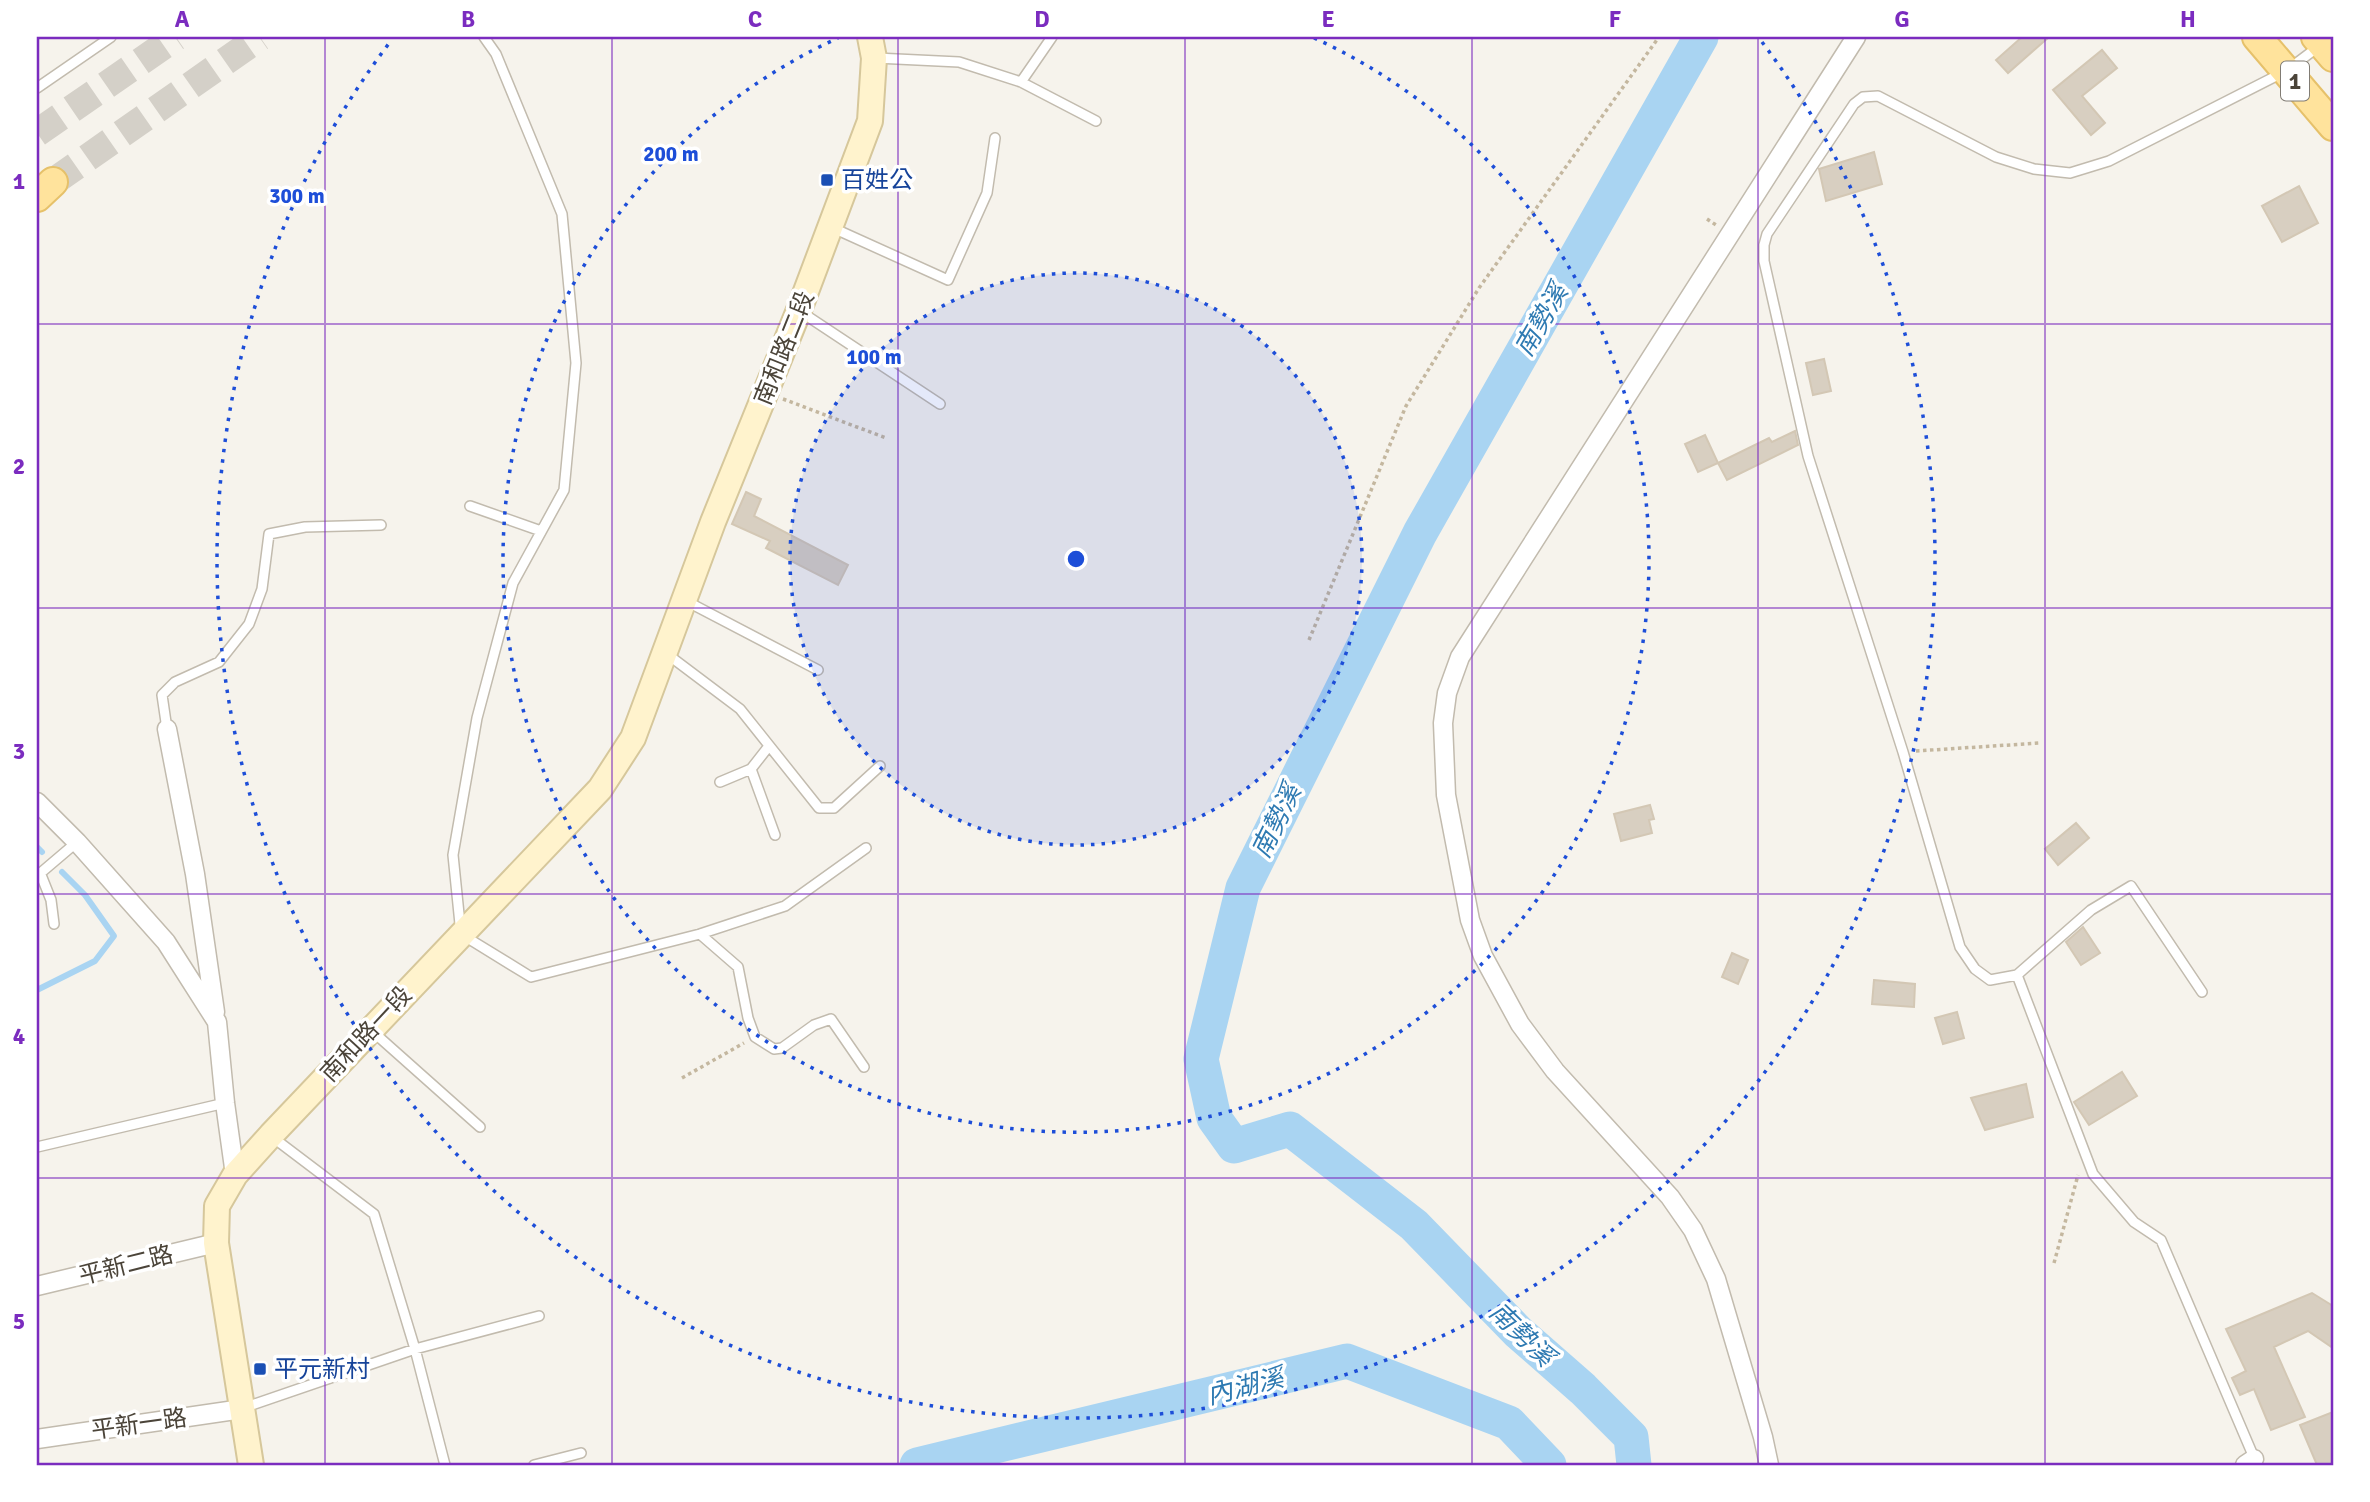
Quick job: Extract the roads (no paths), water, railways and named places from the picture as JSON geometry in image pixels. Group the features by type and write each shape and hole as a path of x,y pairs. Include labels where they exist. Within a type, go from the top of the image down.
{"main road":[{"name":"1","path":"2257,37 2333,126"},
{"name":"南和路二段","path":"665,653 713,522 799,310 870,121 872,48"},
{"name":"南和路一段","path":"251,1465 216,1243 217,1206 235,1175 271,1135 600,789 633,738 665,653"}],"street":[{"path":"1769,1465 1716,1279 1693,1230 1670,1197 1555,1071 1520,1024 1483,956 1471,920 1446,795 1443,723 1447,692 1460,657 1856,37"},
{"path":"167,729 195,874 217,1022 235,1175"},
{"path":"37,802 166,942 217,1022"},
{"name":"平新二路","path":"37,1286 216,1243"},
{"name":"平新一路","path":"37,1439 242,1409"}],"lane":[{"path":"37,88 111,37"},
{"path":"484,37 496,54 562,214 576,363 564,490 513,583 477,718 453,855 461,934 531,977 700,934 785,906 866,848"},
{"path":"1021,82 1052,37"},
{"path":"2202,992 2131,886 2091,910 2017,975 1990,980 1975,969 1960,947 1903,752 1808,456 1764,261 1764,245 1767,234 1854,104 1863,97 1878,96 1996,157 2034,169 2070,173 2109,161 2286,71 2324,46"},
{"path":"872,48 959,62 1021,82 1097,121"},
{"path":"831,227 948,281 986,193 995,138"},
{"path":"799,310 940,404"},
{"path":"470,506 541,531"},
{"path":"167,729 162,695 175,682 219,662 249,624 262,589 269,534 305,527 381,525"},
{"path":"685,601 818,670"},
{"path":"665,653 740,709 819,808 834,807 880,766"},
{"path":"720,782 751,769 769,746"},
{"path":"751,769 775,835"},
{"path":"54,924 51,900 39,875 76,842"},
{"path":"700,934 738,967 748,1018 755,1037 774,1049 782,1048 814,1025 831,1019 864,1067"},
{"path":"2017,975 2093,1174 2134,1222 2161,1240 2252,1463"},
{"path":"369,1029 480,1127"},
{"path":"37,1147 225,1103"},
{"path":"271,1135 374,1214 415,1349 444,1465"},
{"path":"242,1409 415,1349 539,1316"},
{"path":"534,1465 581,1453"}],"waterway":[{"name":"南勢溪","path":"1634,1465 1631,1437 1583,1389 1518,1332 1414,1225 1290,1129 1234,1146 1214,1118 1201,1059 1243,888 1420,533 1701,37"},
{"path":"37,847 42,852"},
{"path":"37,990 95,961 114,936 85,895 62,872"},
{"name":"內湖溪","path":"917,1465 1347,1361 1509,1423 1549,1465"}],"tunnel":[{"path":"37,133 176,37"},
{"path":"53,182 260,37"}],"place":[{"name":"百姓公","path":"827,180"},
{"name":"平元新村","path":"260,1369"}]}
